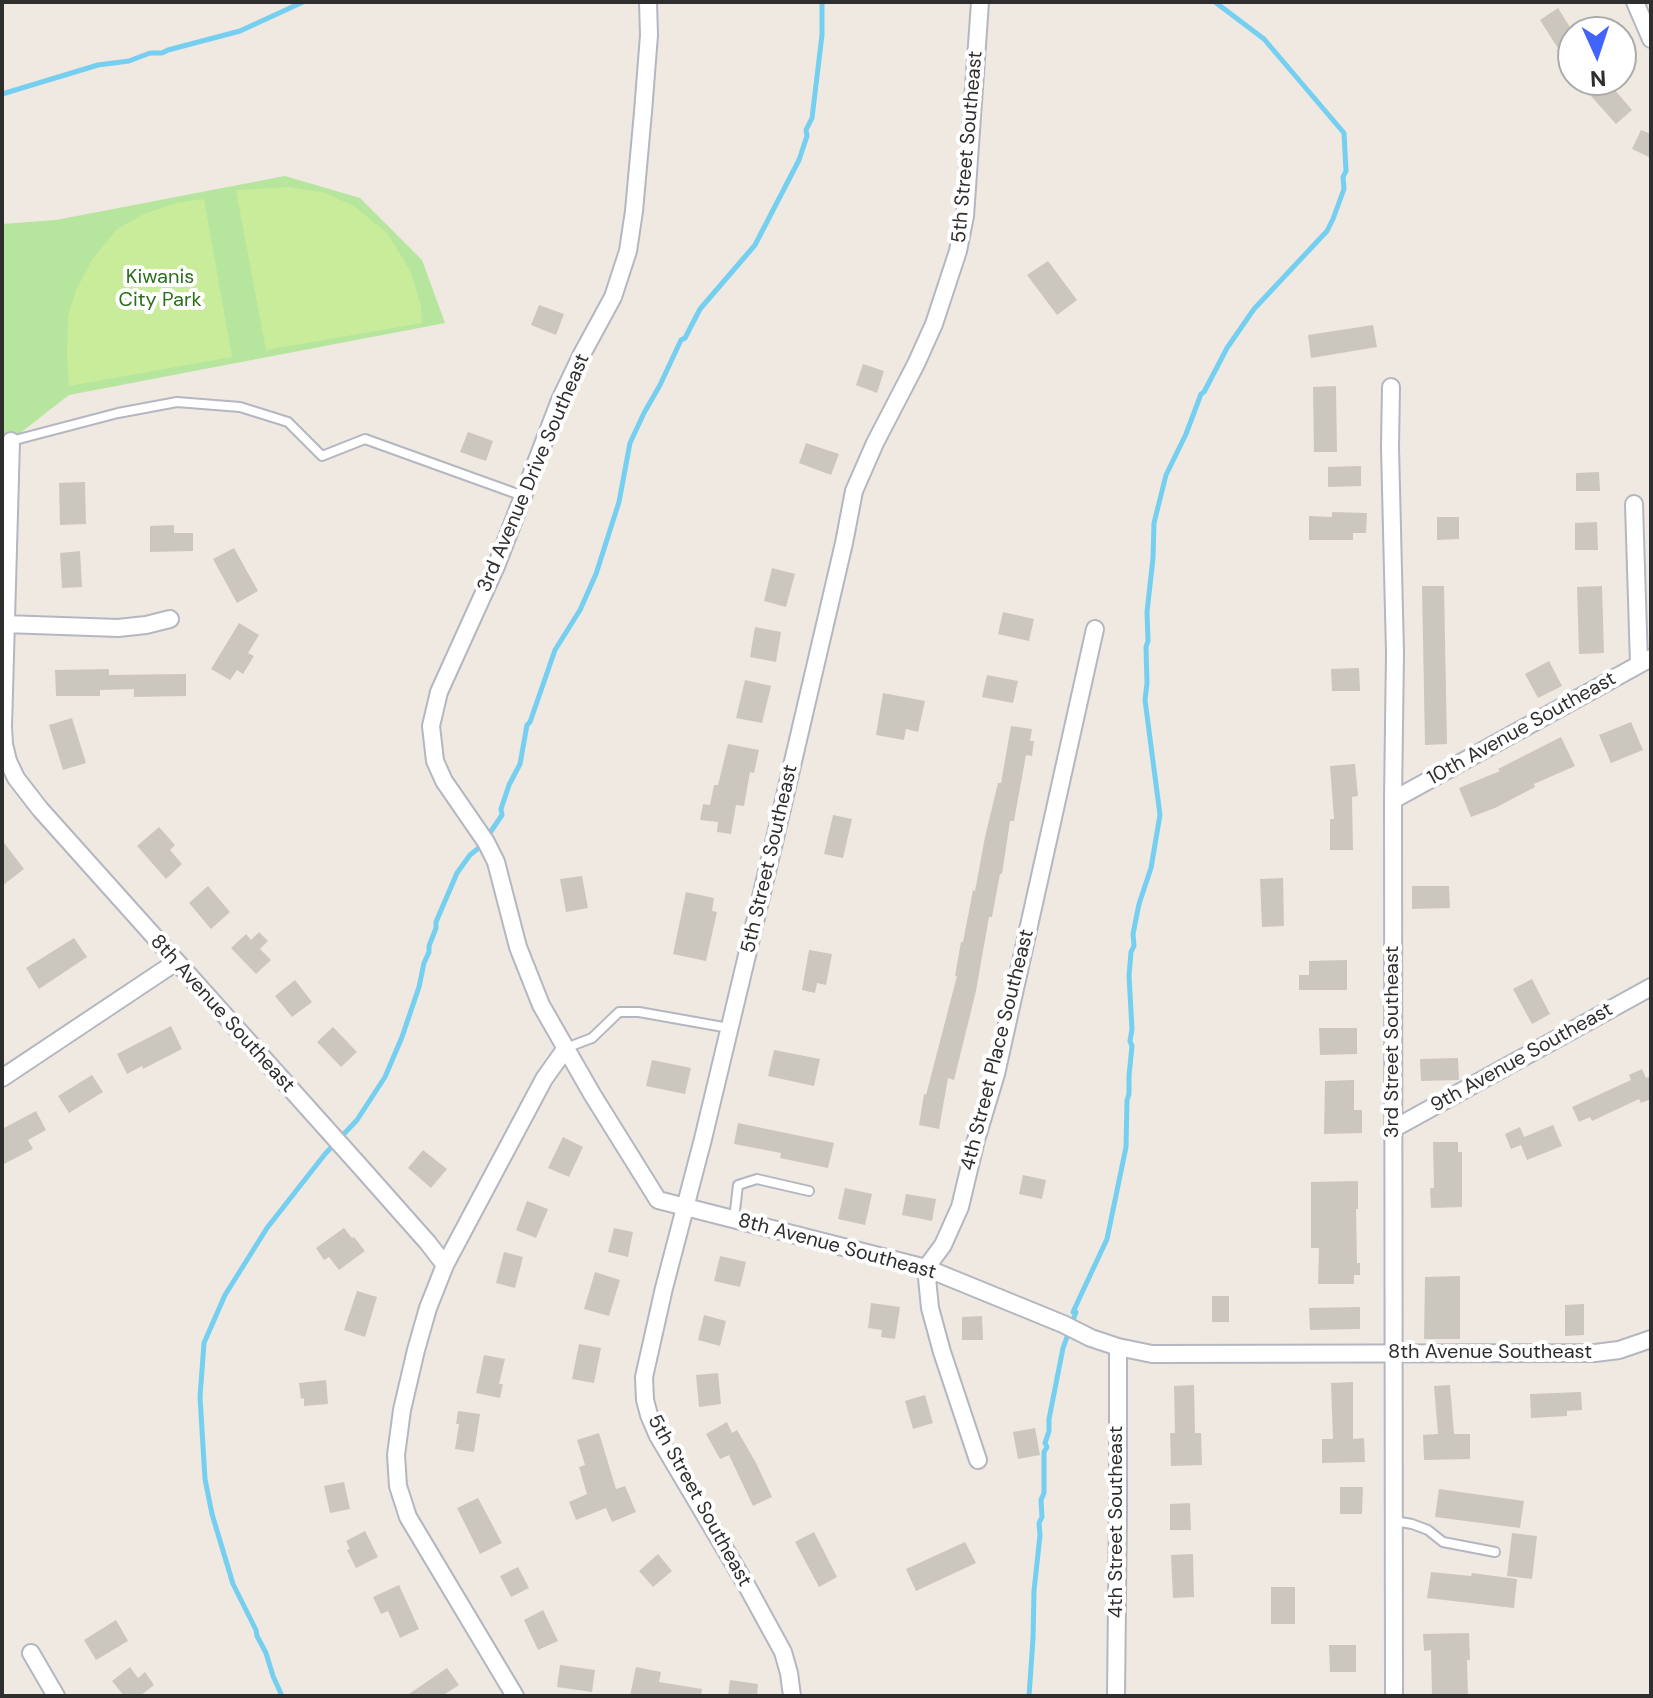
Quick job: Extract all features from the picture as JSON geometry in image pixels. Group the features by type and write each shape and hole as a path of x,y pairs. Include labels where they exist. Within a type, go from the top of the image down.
{"street":[{"name":"3rd Avenue Drive Southeast","path":"453,795 435,761 431,726 439,692 497,564 560,400 613,297 628,251 643,112 649,35 648,2"},
{"name":"5th Street Southeast","path":"792,1696 783,1652 658,1436 645,1400 644,1377 854,491 928,337 958,251 965,216 980,2"},
{"path":"1641,7 1651,39"},
{"name":"3rd Street Southeast","path":"1391,387 1395,653 1394,1696"},
{"path":"4,759 5,495 11,441"},
{"path":"1634,504 1645,661"},
{"path":"5,624 118,628 170,619"},
{"name":"4th Street Place Southeast","path":"926,1268 943,1245 960,1207 996,1074 1095,629"},
{"name":"10th Avenue Southeast","path":"1393,800 1645,661"},
{"name":"8th Avenue Southeast","path":"4,759 40,809 445,1265"},
{"name":"8th Avenue Southeast","path":"453,795 496,862 524,967 541,1005 658,1200 926,1268 1091,1338 1152,1354 1595,1353 1619,1350 1651,1339"},
{"path":"2,1078 176,962"},
{"name":"9th Avenue Southeast","path":"1393,1129 1651,987"},
{"path":"515,1696 408,1517 398,1486 396,1455 407,1386 428,1308 445,1265 544,1079 566,1048"},
{"path":"926,1268 930,1308 978,1460"},
{"name":"4th Street Southeast","path":"1116,1696 1118,1347"},
{"path":"31,1653 56,1696"}],"lane":[{"path":"11,441 118,413 177,402 240,407 288,422 322,456 365,439 524,496"},
{"path":"566,1048 592,1038 619,1012 639,1012 729,1028"},
{"path":"734,1219 738,1185 757,1179 809,1191"},
{"path":"1393,1521 1428,1530 1443,1542 1495,1552"}],"green space":[{"name":"Kiwanis City Park","path":"285,176 360,198 422,260 445,323 69,395 2,447 2,224 56,220"},
{"path":"288,187 323,192 354,206 387,233 411,272 421,306 422,323 266,350 236,190"},
{"path":"204,199 232,357 69,386 68,316 76,290 92,260 117,229 144,214 176,203"}],"building":[{"path":"1558,8 1563,16 1557,16 1557,47 1540,20"},
{"path":"1591,96 1620,96 1632,110 1616,124"},
{"path":"1641,130 1651,134 1651,158 1632,149"},
{"path":"1048,261 1077,300 1057,315 1027,275"},
{"path":"539,305 564,314 556,335 531,325"},
{"path":"1373,325 1377,347 1311,358 1308,335"},
{"path":"863,364 884,371 877,393 856,385"},
{"path":"1336,386 1337,452 1314,452 1313,387"},
{"path":"468,432 493,441 486,461 460,452"},
{"path":"806,443 839,454 831,475 799,463"},
{"path":"1361,466 1361,486 1328,487 1328,467"},
{"path":"1599,472 1600,491 1576,491 1576,473"},
{"path":"85,482 86,524 60,525 59,483"},
{"path":"1332,512 1367,513 1366,533 1353,533 1353,540 1309,540 1309,516 1332,517"},
{"path":"1437,517 1459,517 1459,539 1437,540"},
{"path":"1597,522 1598,550 1575,550 1575,523"},
{"path":"174,525 174,533 193,533 193,551 150,552 150,526"},
{"path":"234,548 258,591 237,603 213,559"},
{"path":"80,551 82,587 62,588 60,553"},
{"path":"772,568 795,574 786,607 764,601"},
{"path":"1422,586 1444,586 1447,744 1425,745"},
{"path":"1602,586 1604,653 1579,654 1577,587"},
{"path":"1003,612 1034,619 1029,641 998,634"},
{"path":"239,623 259,635 248,653 254,656 243,674 237,670 230,680 211,669"},
{"path":"755,627 781,632 776,662 750,657"},
{"path":"1549,661 1562,686 1538,698 1525,674"},
{"path":"1359,668 1360,691 1332,691 1331,669"},
{"path":"109,669 109,675 186,674 186,696 134,697 134,689 100,690 100,696 56,696 55,670"},
{"path":"987,675 1018,681 1013,703 982,697"},
{"path":"745,680 771,686 762,723 736,718"},
{"path":"883,693 925,701 918,732 906,729 904,740 876,735"},
{"path":"72,718 86,763 63,770 49,725"},
{"path":"1631,722 1643,750 1611,763 1599,735"},
{"path":"1011,726 1032,729 1032,756 1026,755 1014,821 1010,821 1002,874 992,917 989,917 976,991 954,1080 948,1078 939,1129 919,1125 924,1094 957,976 961,942 998,783 1001,783"},
{"path":"1561,737 1575,766 1534,784 1535,787 1495,808 1471,817 1459,788 1500,771 1498,769"},
{"path":"728,744 759,750 754,773 750,772 744,806 736,805 731,834 717,832 718,822 700,820 703,804 710,805 714,785 718,785"},
{"path":"1355,764 1358,796 1352,797 1353,850 1330,850 1330,819 1334,819 1330,766"},
{"path":"833,815 852,819 843,858 824,854"},
{"path":"159,827 175,845 170,850 182,864 166,879 137,846"},
{"path":"2,840 24,869 2,886"},
{"path":"582,876 588,908 566,912 560,879"},
{"path":"1283,878 1284,926 1262,927 1260,879"},
{"path":"208,886 230,912 211,929 189,903"},
{"path":"1412,886 1449,886 1450,908 1412,909"},
{"path":"686,892 714,898 712,911 717,912 706,961 673,954"},
{"path":"259,932 268,941 260,949 271,960 256,974 231,948 246,934 251,940"},
{"path":"74,938 87,957 39,989 26,968"},
{"path":"809,950 832,954 826,985 817,983 815,993 802,990"},
{"path":"1347,960 1347,990 1299,990 1299,975 1309,975 1309,961"},
{"path":"1532,979 1550,1014 1532,1024 1513,989"},
{"path":"295,980 312,1002 292,1017 275,996"},
{"path":"171,1026 182,1049 127,1074 117,1054"},
{"path":"333,1027 357,1052 341,1067 317,1042"},
{"path":"1319,1028 1357,1028 1357,1054 1320,1055"},
{"path":"774,1050 820,1059 814,1086 768,1076"},
{"path":"1458,1058 1459,1080 1421,1081 1420,1059"},
{"path":"652,1060 691,1068 685,1094 646,1086"},
{"path":"1642,1069 1646,1078 1651,1076 1651,1099 1641,1103 1639,1099 1592,1121 1590,1117 1579,1122 1572,1107 1631,1080 1629,1075"},
{"path":"92,1075 103,1092 69,1113 58,1096"},
{"path":"1354,1080 1354,1110 1362,1110 1362,1133 1324,1134 1325,1081"},
{"path":"36,1111 46,1130 28,1140 33,1149 2,1165 2,1129"},
{"path":"738,1123 834,1143 828,1168 780,1158 781,1153 734,1144"},
{"path":"1553,1125 1562,1146 1527,1160 1521,1145 1511,1149 1505,1134 1520,1127 1524,1137"},
{"path":"563,1137 583,1147 569,1177 548,1168"},
{"path":"1433,1142 1458,1142 1458,1152 1462,1152 1462,1207 1431,1208"},
{"path":"423,1150 447,1169 431,1188 408,1168"},
{"path":"1023,1175 1046,1180 1042,1199 1019,1194"},
{"path":"1358,1181 1357,1263 1360,1263 1360,1275 1354,1275 1354,1284 1318,1284 1319,1248 1311,1248 1311,1182"},
{"path":"845,1188 872,1194 865,1225 838,1219"},
{"path":"906,1194 936,1199 932,1221 902,1215"},
{"path":"527,1201 548,1209 536,1238 516,1230"},
{"path":"344,1228 365,1251 339,1270 329,1257 324,1260 316,1248"},
{"path":"614,1228 633,1232 628,1257 608,1252"},
{"path":"504,1252 523,1257 515,1288 496,1283"},
{"path":"720,1256 746,1262 740,1287 714,1281"},
{"path":"595,1272 620,1280 609,1316 584,1309"},
{"path":"1460,1276 1460,1339 1424,1339 1425,1277"},
{"path":"357,1291 377,1297 365,1337 344,1330"},
{"path":"1212,1296 1229,1296 1229,1322 1212,1322"},
{"path":"871,1303 900,1307 895,1339 881,1337 882,1330 868,1328"},
{"path":"1584,1304 1584,1335 1565,1336 1565,1305"},
{"path":"1360,1307 1360,1329 1310,1330 1309,1308"},
{"path":"704,1315 726,1321 720,1346 698,1340"},
{"path":"982,1316 983,1340 962,1340 962,1317"},
{"path":"579,1344 601,1348 594,1383 572,1379"},
{"path":"484,1355 505,1359 499,1384 503,1384 500,1398 476,1393"},
{"path":"718,1373 721,1404 699,1407 696,1375"},
{"path":"326,1380 328,1404 304,1406 299,1383"},
{"path":"1353,1382 1353,1439 1364,1438 1365,1462 1322,1463 1322,1439 1333,1439 1331,1383"},
{"path":"1194,1385 1195,1433 1201,1433 1202,1465 1171,1466 1170,1433 1175,1433 1174,1386"},
{"path":"1450,1385 1454,1434 1470,1434 1470,1459 1424,1460 1423,1435 1438,1434 1434,1386"},
{"path":"1581,1392 1582,1410 1567,1411 1567,1416 1531,1418 1530,1394"},
{"path":"925,1395 933,1423 913,1429 905,1401"},
{"path":"458,1411 480,1414 474,1452 455,1449"},
{"path":"727,1422 732,1433 737,1430 772,1497 753,1506 729,1455 720,1459 706,1434"},
{"path":"1035,1428 1040,1455 1018,1459 1013,1432"},
{"path":"599,1433 616,1489 625,1486 636,1512 612,1522 606,1508 576,1520 569,1502 587,1494 579,1467 585,1465 577,1440"},
{"path":"344,1482 350,1509 330,1513 324,1486"},
{"path":"1340,1487 1363,1487 1362,1514 1340,1514"},
{"path":"1439,1489 1524,1501 1520,1528 1435,1517"},
{"path":"478,1498 502,1543 480,1554 457,1508"},
{"path":"1190,1503 1191,1530 1170,1530 1170,1504"},
{"path":"365,1531 378,1557 356,1568 346,1541"},
{"path":"814,1532 837,1577 819,1587 795,1542"},
{"path":"1512,1533 1537,1536 1532,1579 1507,1576"},
{"path":"965,1542 976,1563 916,1591 906,1569"},
{"path":"658,1554 672,1571 653,1587 639,1571"},
{"path":"1193,1554 1194,1597 1173,1598 1171,1555"},
{"path":"518,1567 529,1588 511,1597 500,1576"},
{"path":"1431,1572 1517,1579 1514,1608 1427,1598"},
{"path":"399,1585 419,1629 400,1638 388,1611 381,1614 373,1597"},
{"path":"1271,1587 1295,1587 1295,1624 1271,1624"},
{"path":"543,1610 558,1641 538,1650 524,1620"},
{"path":"116,1620 128,1641 96,1660 84,1640"},
{"path":"1469,1633 1468,1696 1432,1696 1431,1650 1424,1651 1423,1634"},
{"path":"1329,1645 1356,1645 1356,1672 1330,1672"},
{"path":"560,1665 595,1670 592,1692 557,1687"},
{"path":"130,1667 138,1678 145,1672 154,1685 140,1696 124,1696 112,1681"},
{"path":"636,1667 661,1672 659,1682 702,1689 701,1696 630,1696"},
{"path":"447,1668 459,1685 442,1696 406,1696"},
{"path":"730,1680 758,1684 757,1696 728,1696"}],"waterway":[{"path":"2,94 98,65 129,61 240,31 303,2"},
{"path":"282,1696 256,1630 233,1584 212,1514 205,1479 200,1397 204,1343 225,1295 267,1228 325,1154 357,1120 385,1077 419,987 436,922 457,873 481,846 502,815 509,785 520,764 527,725 555,650 580,610 596,574 619,502 630,443 681,340 700,309 755,245 799,160 812,118 822,35 822,2"},
{"path":"1029,1696 1039,1523 1044,1493 1044,1452 1049,1419 1063,1348 1076,1312 1073,1312 1107,1239 1126,1147 1132,1046 1131,952 1160,815 1145,700 1147,612 1154,523 1166,475 1201,394 1254,309 1327,231 1344,189 1346,171 1344,133 1264,39 1215,2"}]}
